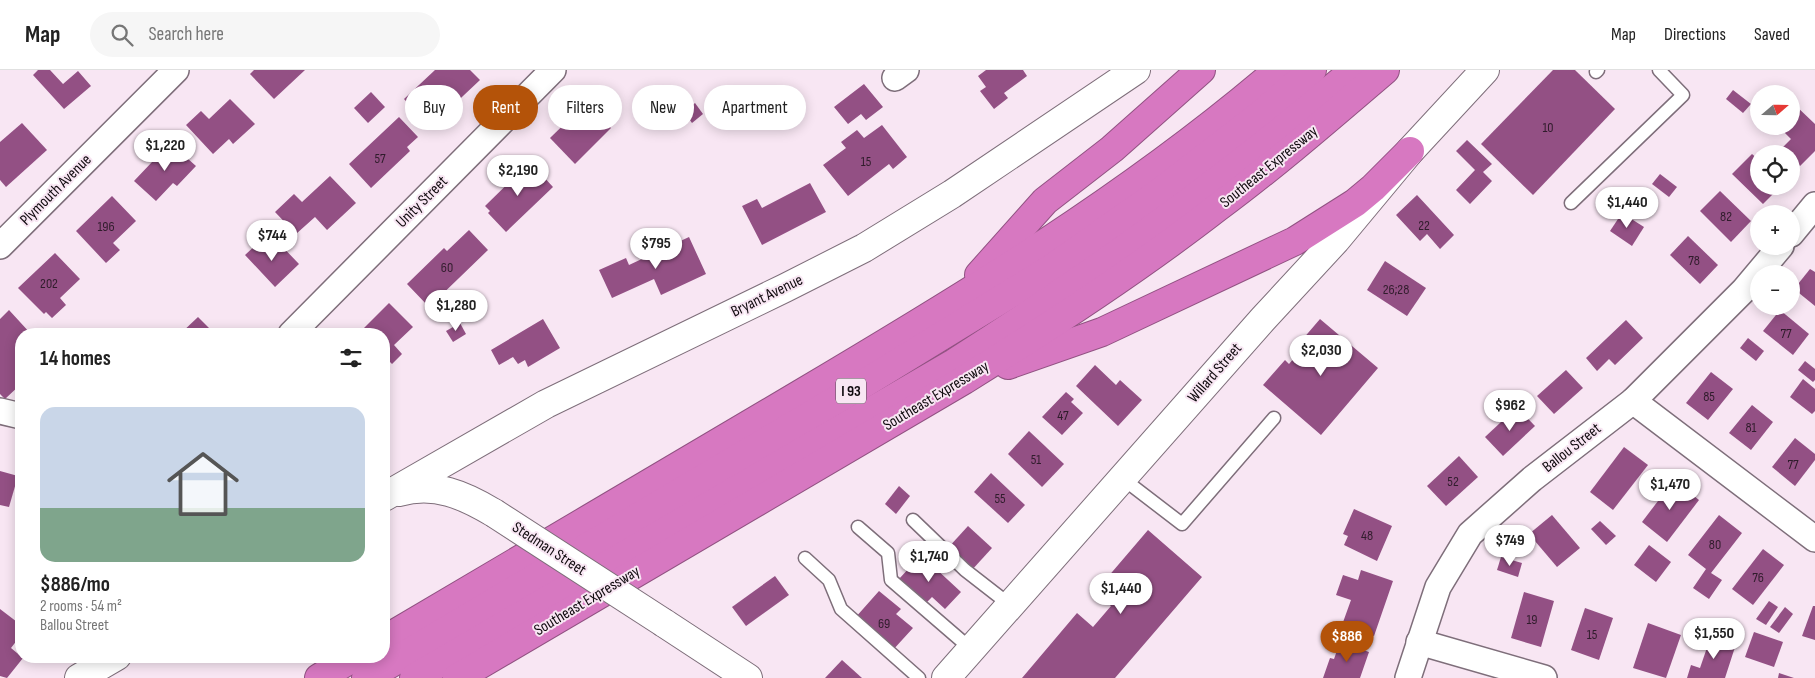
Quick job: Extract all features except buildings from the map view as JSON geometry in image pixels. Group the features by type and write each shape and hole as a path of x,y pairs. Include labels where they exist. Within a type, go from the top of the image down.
{"highway":[{"path":"956,301 1045,201 1112,149 1201,70"},
{"name":"I 93","path":"390,636 956,301 1072,227 1136,182 1239,103 1278,70"},
{"name":"I 93","path":"366,678 860,386 1049,270 1164,189 1260,115 1312,70"},
{"name":"I 93","path":"414,678 954,362 1027,316 1126,250 1204,192 1354,70"},
{"name":"Southeast Expressway","path":"457,678 964,380 1095,295 1210,214 1319,127 1385,70"},
{"path":"964,380 1102,332 1276,250 1355,203 1373,188 1410,150"},
{"path":"319,678 344,663"}],"main road":[{"name":"Bryant Avenue","path":"390,494 546,404 864,248 952,194 1136,70"},
{"name":"Willard Street","path":"946,678 1262,319 1336,240 1410,150 1485,70"},
{"name":"Stedman Street","path":"390,495 408,490 439,489 466,498 494,513 748,678"},
{"path":"962,678 974,646"}],"street":[{"name":"Plymouth Avenue","path":"0,246 176,70"},
{"name":"Unity Street","path":"297,328 554,70"},
{"path":"1800,223 1815,205"},
{"name":"Ballou Street","path":"1408,678 1438,587 1470,534 1532,479 1633,401 1744,290 1773,255"},
{"path":"1633,401 1815,539"},
{"path":"0,411 15,415"},
{"path":"1419,642 1544,678"}],"lane":[{"path":"1571,203 1684,95 1660,70"},
{"path":"1122,478 1182,524 1274,418"},
{"path":"913,520 965,570 1010,605"},
{"path":"858,527 888,553 891,580 974,646"},
{"path":"805,558 829,580 841,609 920,678"}]}
